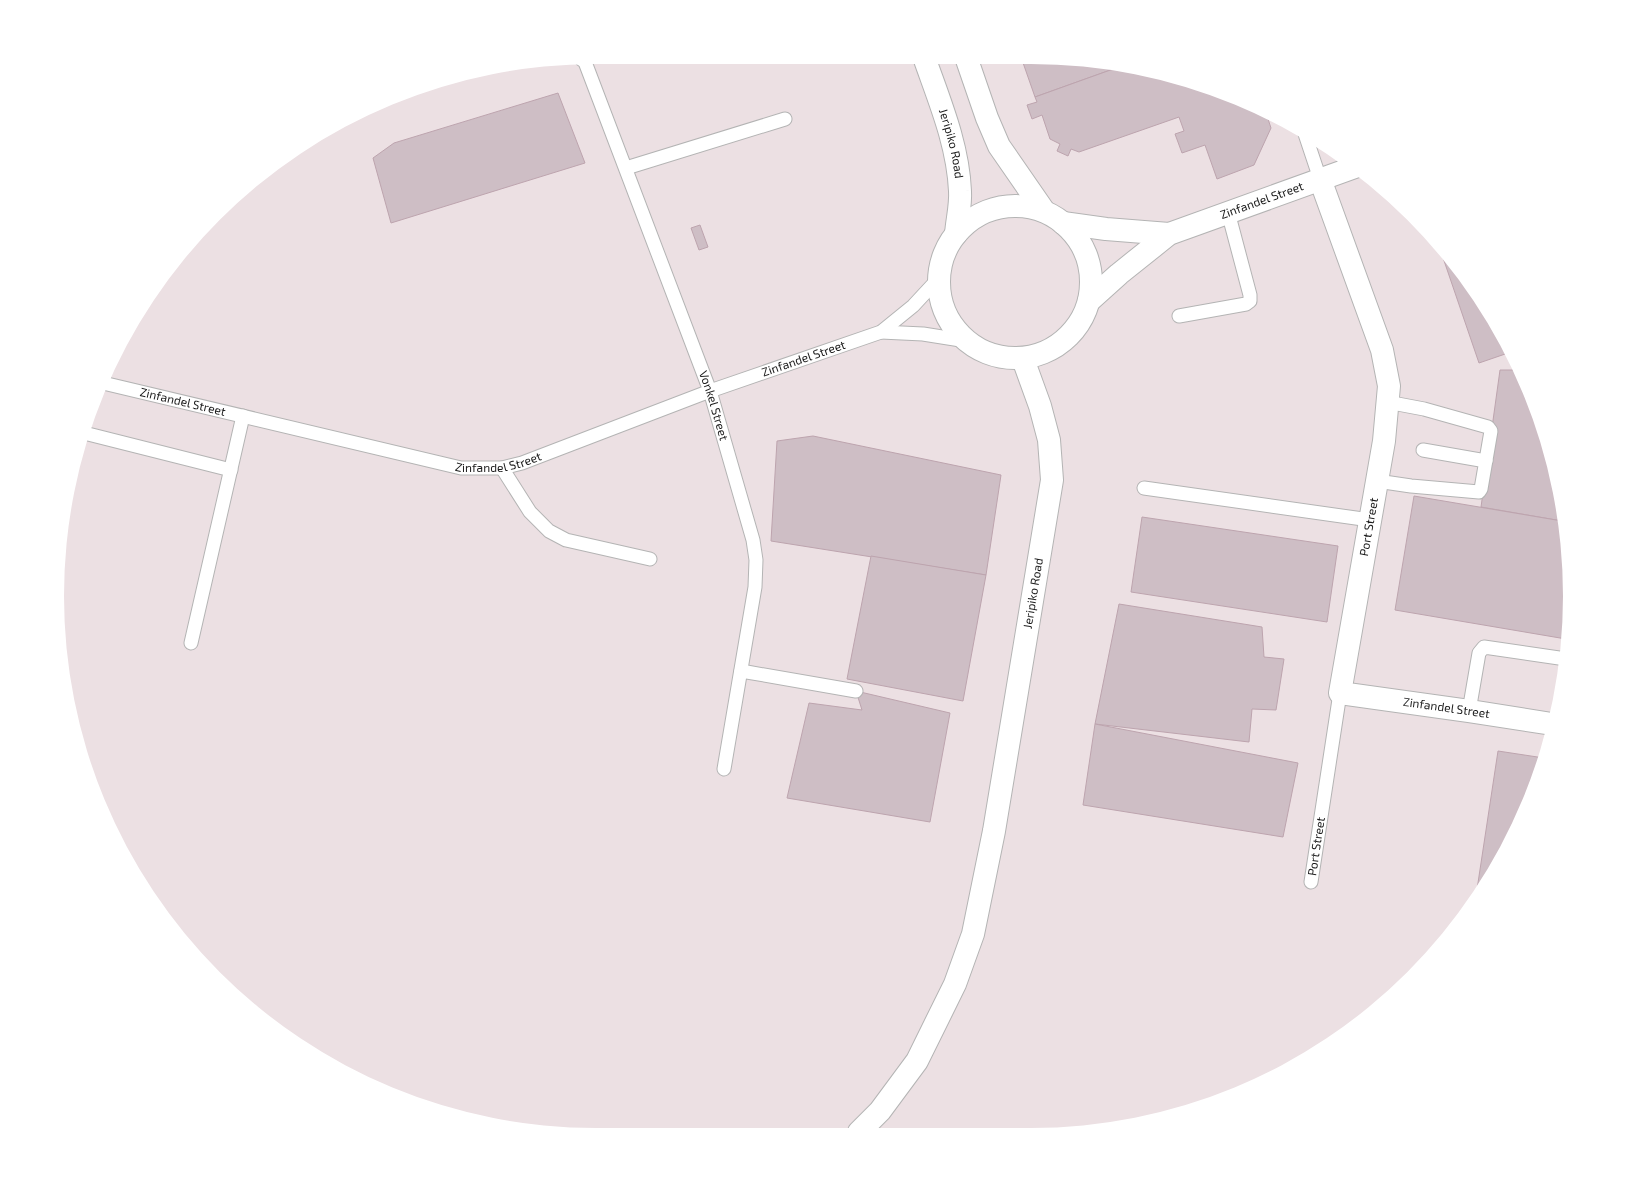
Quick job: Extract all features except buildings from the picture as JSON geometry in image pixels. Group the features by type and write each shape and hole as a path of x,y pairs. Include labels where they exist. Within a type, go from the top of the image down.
{"street":[{"name":"Jeripiko Road","path":"927,64 943,110 955,151 960,192 956,234"},
{"path":"968,64 987,118 999,146 1044,211"},
{"name":"Zinfandel Street","path":"1089,301 1119,274 1169,234 1348,169"},
{"name":"Port Street","path":"1320,179 1382,350 1389,386 1384,441 1340,693"},
{"path":"1020,206 1044,211 1063,223 1078,238 1088,258 1092,280 1089,301 1080,323 1065,340 1045,353 1023,358 1003,358 984,352 967,341 954,328 945,313 940,296 939,278 944,254 956,234 974,218 996,208 1020,206"},
{"name":"Zinfandel Street","path":"1063,223 1106,229 1169,234"},
{"name":"Jeripiko Road","path":"863,1128 880,1111 917,1061 955,984 973,934 994,831 1052,480 1049,440 1040,406 1023,358"},
{"name":"Zinfandel Street","path":"1340,693 1548,723"}],"lane":[{"name":"Vonkel Street","path":"586,64 710,391 753,540 756,560 755,587 724,769"},
{"path":"626,168 785,119"},
{"path":"1308,142 1320,179"},
{"path":"1180,316 1246,304 1250,301 1250,295 1228,212"},
{"name":"Zinfandel Street","path":"108,384 461,468 502,468 522,462 710,391 881,332 913,306 939,278"},
{"name":"Zinfandel Street","path":"881,332 923,334 967,341"},
{"path":"1377,481 1411,486 1479,492 1481,490 1491,431 1488,427 1424,409 1387,402"},
{"path":"191,643 243,416"},
{"path":"89,434 231,470"},
{"path":"1423,450 1486,461"},
{"path":"502,468 530,512 549,532 566,540 650,559"},
{"path":"1144,488 1370,520"},
{"path":"1468,711 1479,653 1484,647 1559,658"},
{"path":"741,671 856,691"},
{"name":"Port Street","path":"1311,882 1340,693"}]}
